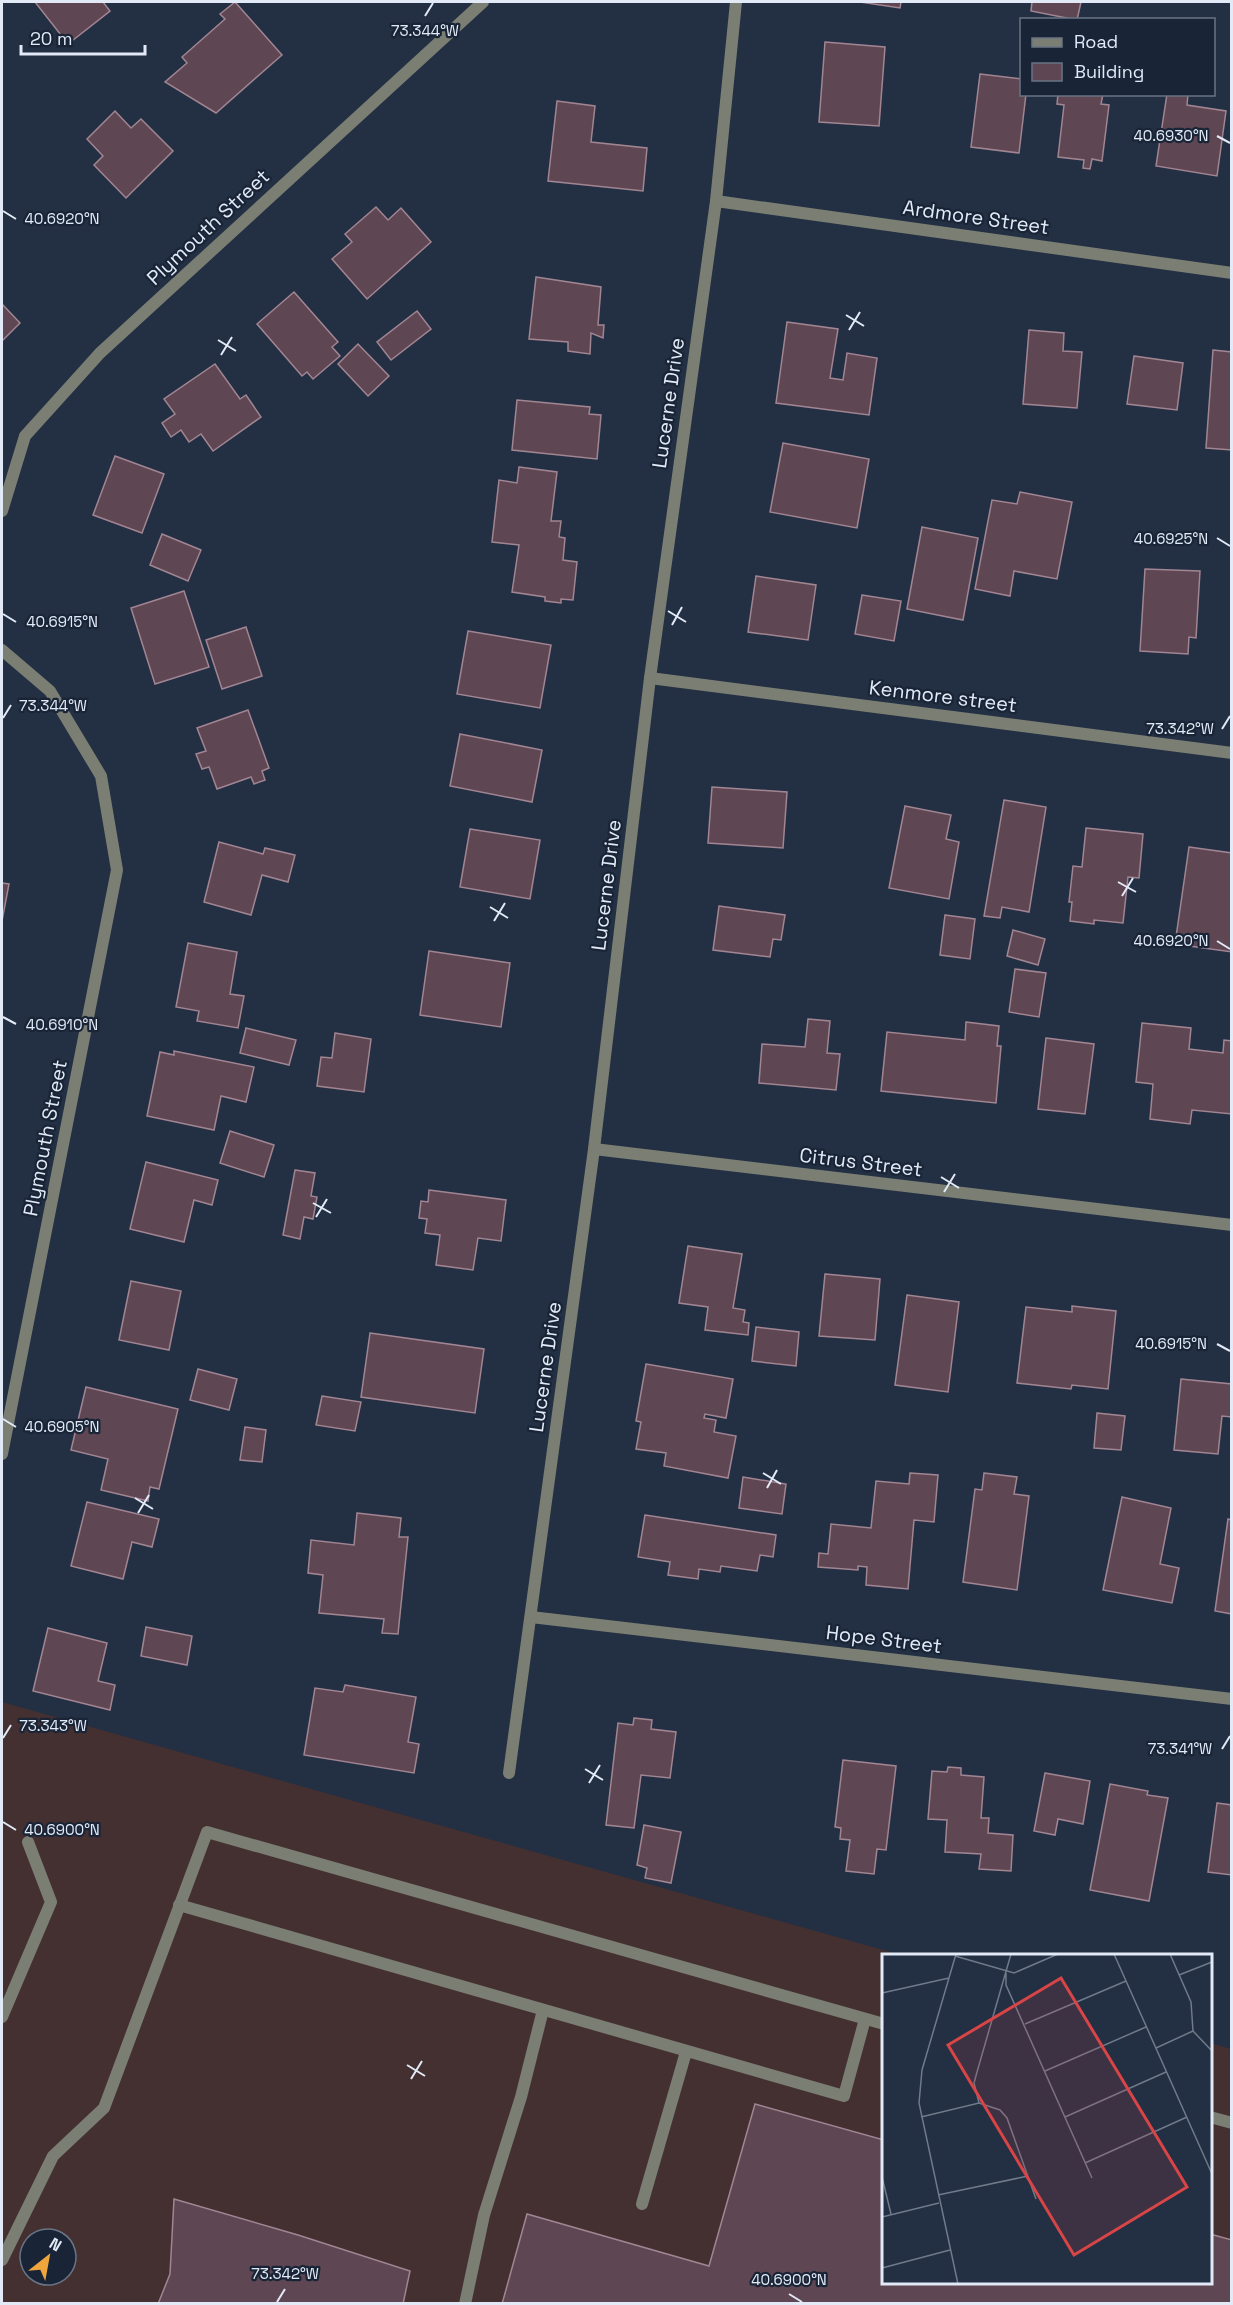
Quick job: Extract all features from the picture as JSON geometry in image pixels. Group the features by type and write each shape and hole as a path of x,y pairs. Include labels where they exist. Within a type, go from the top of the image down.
{"street":[{"name":"Plymouth Street","path":"2,511 25,436 100,353 483,2"},
{"name":"Lucerne Drive","path":"509,1773 594,1149 650,678 716,201 736,2"},
{"name":"Ardmore Street","path":"716,201 1232,273"},
{"name":"Plymouth Street","path":"2,650 50,691 101,776 117,870 2,1454"},
{"name":"Kenmore street","path":"650,678 1232,753"},
{"name":"Citrus Street","path":"594,1149 1232,1226"},
{"name":"Hope Street","path":"531,1617 1232,1699"},
{"path":"2,2260 53,2156 104,2108 207,1832 882,2023"},
{"path":"2,2017 51,1902 28,1842"},
{"path":"180,1905 844,2096 865,2019"},
{"path":"465,2304 484,2215 521,2097 543,2010"},
{"path":"642,2204 686,2052"},
{"path":"1212,2118 1232,2123"}],"shaded area":[{"path":"2,1702 897,1954 882,1954 882,2284 1212,2284 1212,2043 1231,2049 1231,2303 2,2303"}],"building":[{"path":"35,2 103,2 110,11 68,44"},
{"path":"235,2 282,55 216,113 165,82 187,63 182,57 225,19 220,14"},
{"path":"860,2 901,2 900,8"},
{"path":"1032,2 1081,2 1077,18 1031,11"},
{"path":"825,42 885,47 879,126 819,122"},
{"path":"980,74 1020,79 1020,96 1026,96 1019,153 971,147"},
{"path":"1058,96 1103,96 1101,104 1109,105 1102,161 1092,159 1090,169 1083,168 1084,160 1058,157 1064,105 1057,104"},
{"path":"1167,96 1188,96 1187,105 1226,111 1217,176 1156,166"},
{"path":"557,101 595,106 591,142 647,148 643,191 548,181"},
{"path":"115,111 131,128 141,119 173,151 126,198 94,165 103,156 87,139"},
{"path":"376,207 388,220 401,208 431,242 367,299 332,259 352,242 345,234"},
{"path":"536,277 601,287 598,325 604,325 603,338 591,333 590,354 568,351 568,342 529,339"},
{"path":"294,292 338,342 332,347 340,356 313,379 307,372 302,376 257,324"},
{"path":"2,304 20,323 2,341"},
{"path":"417,311 431,329 391,360 377,342"},
{"path":"787,322 838,329 830,378 843,380 847,353 877,358 869,415 776,403"},
{"path":"1029,330 1064,333 1063,351 1082,352 1077,408 1023,404"},
{"path":"358,344 389,376 368,396 338,364"},
{"path":"1213,350 1232,352 1232,450 1206,448"},
{"path":"1134,356 1183,363 1177,410 1127,404"},
{"path":"215,364 240,399 246,395 261,417 213,451 201,434 189,442 181,430 171,437 162,423 175,414 164,399"},
{"path":"517,400 590,407 589,414 601,415 597,459 512,450"},
{"path":"783,443 869,459 857,528 770,512"},
{"path":"115,456 164,474 142,533 93,515"},
{"path":"519,467 557,472 551,521 561,521 559,537 565,538 563,560 577,562 573,600 561,599 561,603 545,601 545,597 512,592 519,545 492,542 499,480 517,483"},
{"path":"1020,492 1072,502 1057,579 1014,571 1010,596 975,589 992,500 1017,504"},
{"path":"922,527 978,538 963,620 907,609"},
{"path":"162,534 201,550 188,581 150,565"},
{"path":"1145,569 1200,571 1196,638 1189,637 1188,654 1140,651"},
{"path":"756,576 816,585 808,640 748,632"},
{"path":"184,591 209,667 155,684 131,608"},
{"path":"862,595 901,601 894,641 855,634"},
{"path":"246,627 262,676 222,689 206,640"},
{"path":"468,631 551,645 540,708 457,694"},
{"path":"248,710 269,768 262,771 265,780 254,784 251,777 217,789 209,767 202,769 196,754 206,751 197,728"},
{"path":"460,734 542,750 532,802 450,786"},
{"path":"712,787 787,792 783,848 708,843"},
{"path":"1004,800 1046,807 1029,912 1002,907 1000,918 984,916"},
{"path":"905,806 951,815 946,839 959,842 949,899 889,888"},
{"path":"1086,828 1143,834 1139,878 1128,877 1123,923 1094,920 1094,924 1070,921 1072,902 1069,902 1073,866 1082,867"},
{"path":"470,829 540,840 530,899 460,887"},
{"path":"219,842 263,854 265,848 295,855 288,882 262,875 251,915 204,902"},
{"path":"1189,847 1232,853 1232,952 1175,944"},
{"path":"2,883 9,884 2,921"},
{"path":"719,906 785,915 781,940 773,939 770,957 713,950"},
{"path":"945,915 975,919 970,959 940,955"},
{"path":"1013,930 1045,939 1038,965 1007,956"},
{"path":"188,943 237,952 230,994 244,996 238,1028 197,1021 199,1011 176,1007"},
{"path":"429,951 510,963 501,1027 420,1015"},
{"path":"1015,969 1046,973 1039,1017 1009,1012"},
{"path":"808,1019 830,1021 827,1053 840,1054 836,1090 759,1083 762,1044 805,1047"},
{"path":"966,1022 999,1026 997,1046 1001,1046 996,1103 881,1091 887,1032 965,1040"},
{"path":"1142,1023 1191,1028 1189,1049 1223,1053 1224,1040 1232,1041 1232,1114 1192,1110 1190,1124 1150,1119 1153,1084 1136,1082"},
{"path":"246,1028 296,1040 289,1065 240,1053"},
{"path":"335,1033 371,1039 364,1092 317,1086 321,1057 332,1058"},
{"path":"1046,1038 1094,1044 1085,1114 1038,1109"},
{"path":"174,1051 254,1067 246,1102 221,1096 214,1130 147,1116 160,1052 174,1055"},
{"path":"230,1131 274,1145 264,1177 220,1163"},
{"path":"146,1162 218,1180 212,1205 194,1200 184,1242 130,1229"},
{"path":"295,1170 315,1173 311,1196 317,1197 313,1219 304,1217 300,1239 283,1235"},
{"path":"429,1190 506,1200 501,1241 478,1238 473,1270 436,1265 440,1235 425,1233 427,1219 419,1218 421,1201 428,1202"},
{"path":"688,1246 742,1254 733,1308 745,1310 743,1322 749,1323 748,1335 705,1330 708,1307 679,1303"},
{"path":"825,1274 880,1279 875,1340 819,1336"},
{"path":"131,1281 181,1291 169,1350 119,1340"},
{"path":"907,1295 959,1302 948,1392 895,1385"},
{"path":"1072,1306 1116,1311 1108,1389 1072,1385 1071,1389 1017,1383 1026,1307 1072,1312"},
{"path":"756,1327 799,1332 796,1366 752,1361"},
{"path":"370,1333 484,1349 475,1413 361,1397"},
{"path":"646,1364 733,1379 726,1418 705,1414 704,1418 716,1420 714,1432 736,1436 728,1478 664,1466 666,1453 636,1449 641,1422 636,1421"},
{"path":"198,1369 237,1379 229,1410 190,1400"},
{"path":"1181,1379 1232,1384 1232,1417 1222,1416 1218,1454 1174,1450"},
{"path":"86,1387 178,1409 159,1489 150,1487 148,1501 101,1490 108,1459 71,1450"},
{"path":"322,1396 361,1402 355,1431 316,1425"},
{"path":"1097,1413 1125,1416 1121,1450 1094,1448"},
{"path":"245,1427 266,1430 262,1462 240,1460"},
{"path":"910,1473 938,1475 934,1522 914,1520 908,1589 866,1585 867,1567 858,1566 858,1570 818,1567 819,1553 828,1554 831,1524 871,1528 876,1481 909,1484"},
{"path":"984,1473 1017,1477 1014,1494 1029,1496 1017,1590 963,1582 975,1489 982,1490"},
{"path":"743,1477 786,1484 782,1514 739,1508"},
{"path":"1122,1497 1171,1508 1160,1564 1179,1568 1172,1603 1103,1590"},
{"path":"87,1502 159,1519 152,1547 132,1542 123,1579 71,1566"},
{"path":"357,1513 401,1518 399,1537 408,1537 398,1634 382,1633 384,1619 319,1613 323,1575 308,1573 311,1540 354,1545"},
{"path":"645,1515 776,1535 773,1557 760,1555 757,1571 721,1566 720,1572 699,1569 698,1579 668,1575 670,1562 638,1557"},
{"path":"1228,1519 1232,1520 1232,1614 1215,1611"},
{"path":"146,1627 192,1636 187,1665 141,1656"},
{"path":"48,1628 107,1643 98,1681 115,1685 110,1710 33,1691"},
{"path":"345,1685 416,1697 408,1742 419,1744 414,1773 304,1755 315,1688 343,1692"},
{"path":"634,1718 652,1720 651,1729 676,1732 670,1778 641,1775 634,1828 606,1825 618,1723 633,1725"},
{"path":"843,1760 896,1766 886,1850 877,1849 874,1874 846,1871 850,1840 840,1839 841,1828 835,1827"},
{"path":"948,1767 961,1768 961,1775 984,1777 981,1818 989,1818 988,1833 1013,1835 1011,1871 979,1869 981,1854 945,1852 947,1820 928,1819 932,1771 947,1772"},
{"path":"1045,1773 1090,1781 1083,1824 1058,1819 1055,1835 1034,1831"},
{"path":"1110,1784 1148,1791 1147,1795 1168,1798 1149,1901 1090,1890"},
{"path":"1217,1803 1232,1805 1232,1875 1208,1872"},
{"path":"644,1825 681,1832 671,1883 645,1878 647,1868 637,1865"},
{"path":"755,2104 882,2139 882,2284 1212,2284 1212,2235 1232,2240 1232,2304 502,2304 527,2214 709,2266"},
{"path":"174,2199 410,2271 403,2304 158,2304 170,2274"}]}
